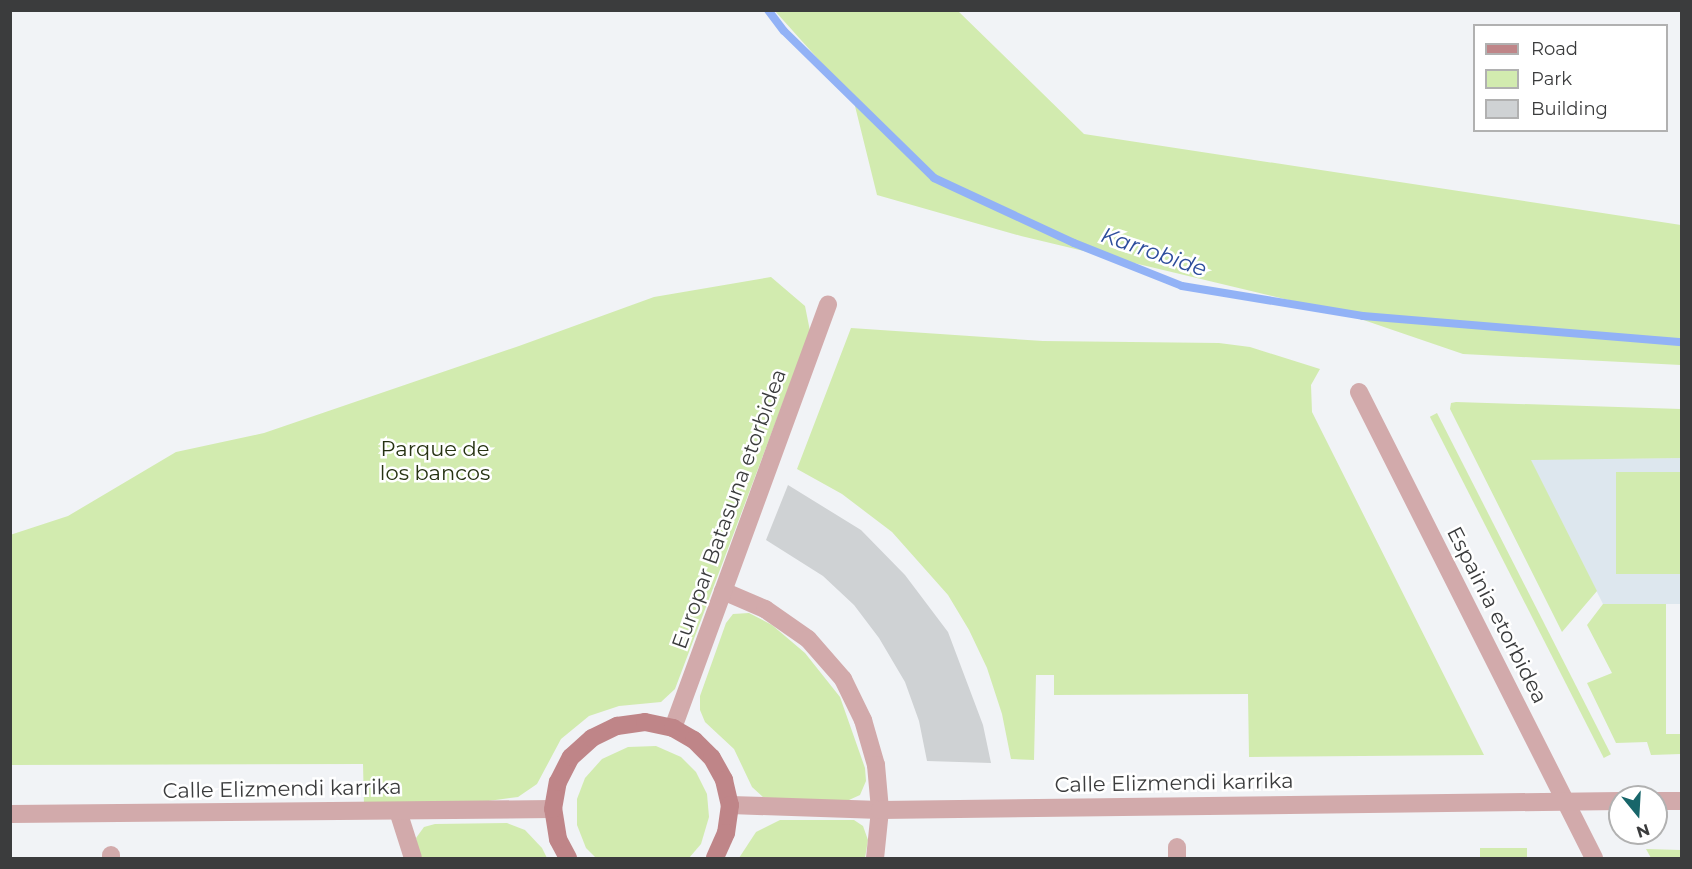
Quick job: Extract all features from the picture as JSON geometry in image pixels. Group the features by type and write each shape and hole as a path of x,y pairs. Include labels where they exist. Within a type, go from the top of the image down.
{"street":[{"name":"Europar Batasuna etorbidea","path":"673,728 828,305"},
{"name":"Espainia etorbidea","path":"1359,392 1594,858"},
{"path":"723,591 765,609 808,639 843,679 863,720 876,765 880,810 875,858"},
{"path":"568,858 558,839 553,809 558,782 571,757 591,738 617,726 645,722 673,728 694,740 712,758 724,780 729,805 726,833 715,858"},
{"name":"Calle Elizmendi karrika","path":"729,805 880,810 1608,801"},
{"name":"Calle Elizmendi karrika","path":"10,814 553,809"},
{"path":"398,811 413,858"}],"shaded area":[{"path":"1681,458 1681,604 1603,604 1530,459"}],"green space":[{"path":"775,11 958,11 1084,134 1681,225 1681,365 1463,354 1343,313 1021,236 877,195 853,98"},
{"name":"Parque de los bancos","path":"771,277 805,306 810,331 675,689 661,702 619,706 589,716 561,739 537,784 518,797 481,802 364,805 363,764 11,765 10,535 68,516 176,452 264,433 519,346 654,297"},
{"path":"851,328 1043,341 1219,343 1250,347 1320,369 1311,385 1312,412 1484,755 1249,757 1248,694 1054,695 1054,675 1036,675 1034,760 1011,759 1002,714 987,668 969,630 948,595 892,532 842,494 797,469"},
{"path":"1451,403 1681,409 1681,458 1531,460 1597,591 1562,632 1450,409"},
{"path":"1437,413 1611,754 1604,758 1430,417"},
{"path":"1616,472 1681,472 1681,574 1616,574"},
{"path":"1603,604 1666,604 1666,734 1681,734 1681,754 1651,755 1647,742 1616,743 1587,683 1612,673 1587,625"},
{"path":"749,613 772,625 805,653 840,697 865,768 866,781 860,795 849,800 776,800 763,797 752,787 734,749 705,722 700,710 700,696 726,623 733,614"},
{"path":"656,746 681,757 696,772 707,794 709,817 701,844 689,858 596,858 586,848 577,825 577,799 585,778 602,759 628,747"},
{"path":"780,820 854,820 863,826 868,840 865,858 739,858 756,832"},
{"path":"507,823 525,830 542,848 547,858 420,858 416,838 424,827 435,824"},
{"path":"1480,848 1527,848 1527,858 1480,858"},
{"path":"1646,849 1681,850 1681,858 1651,858"}],"building":[{"path":"788,485 861,530 905,575 948,632 983,725 991,763 927,761 919,721 905,682 879,638 854,605 823,576 766,540"}],"waterway":[{"name":"Karrobide","path":"768,10 784,31 934,178 1074,243 1182,286 1363,316 1682,342"}]}
